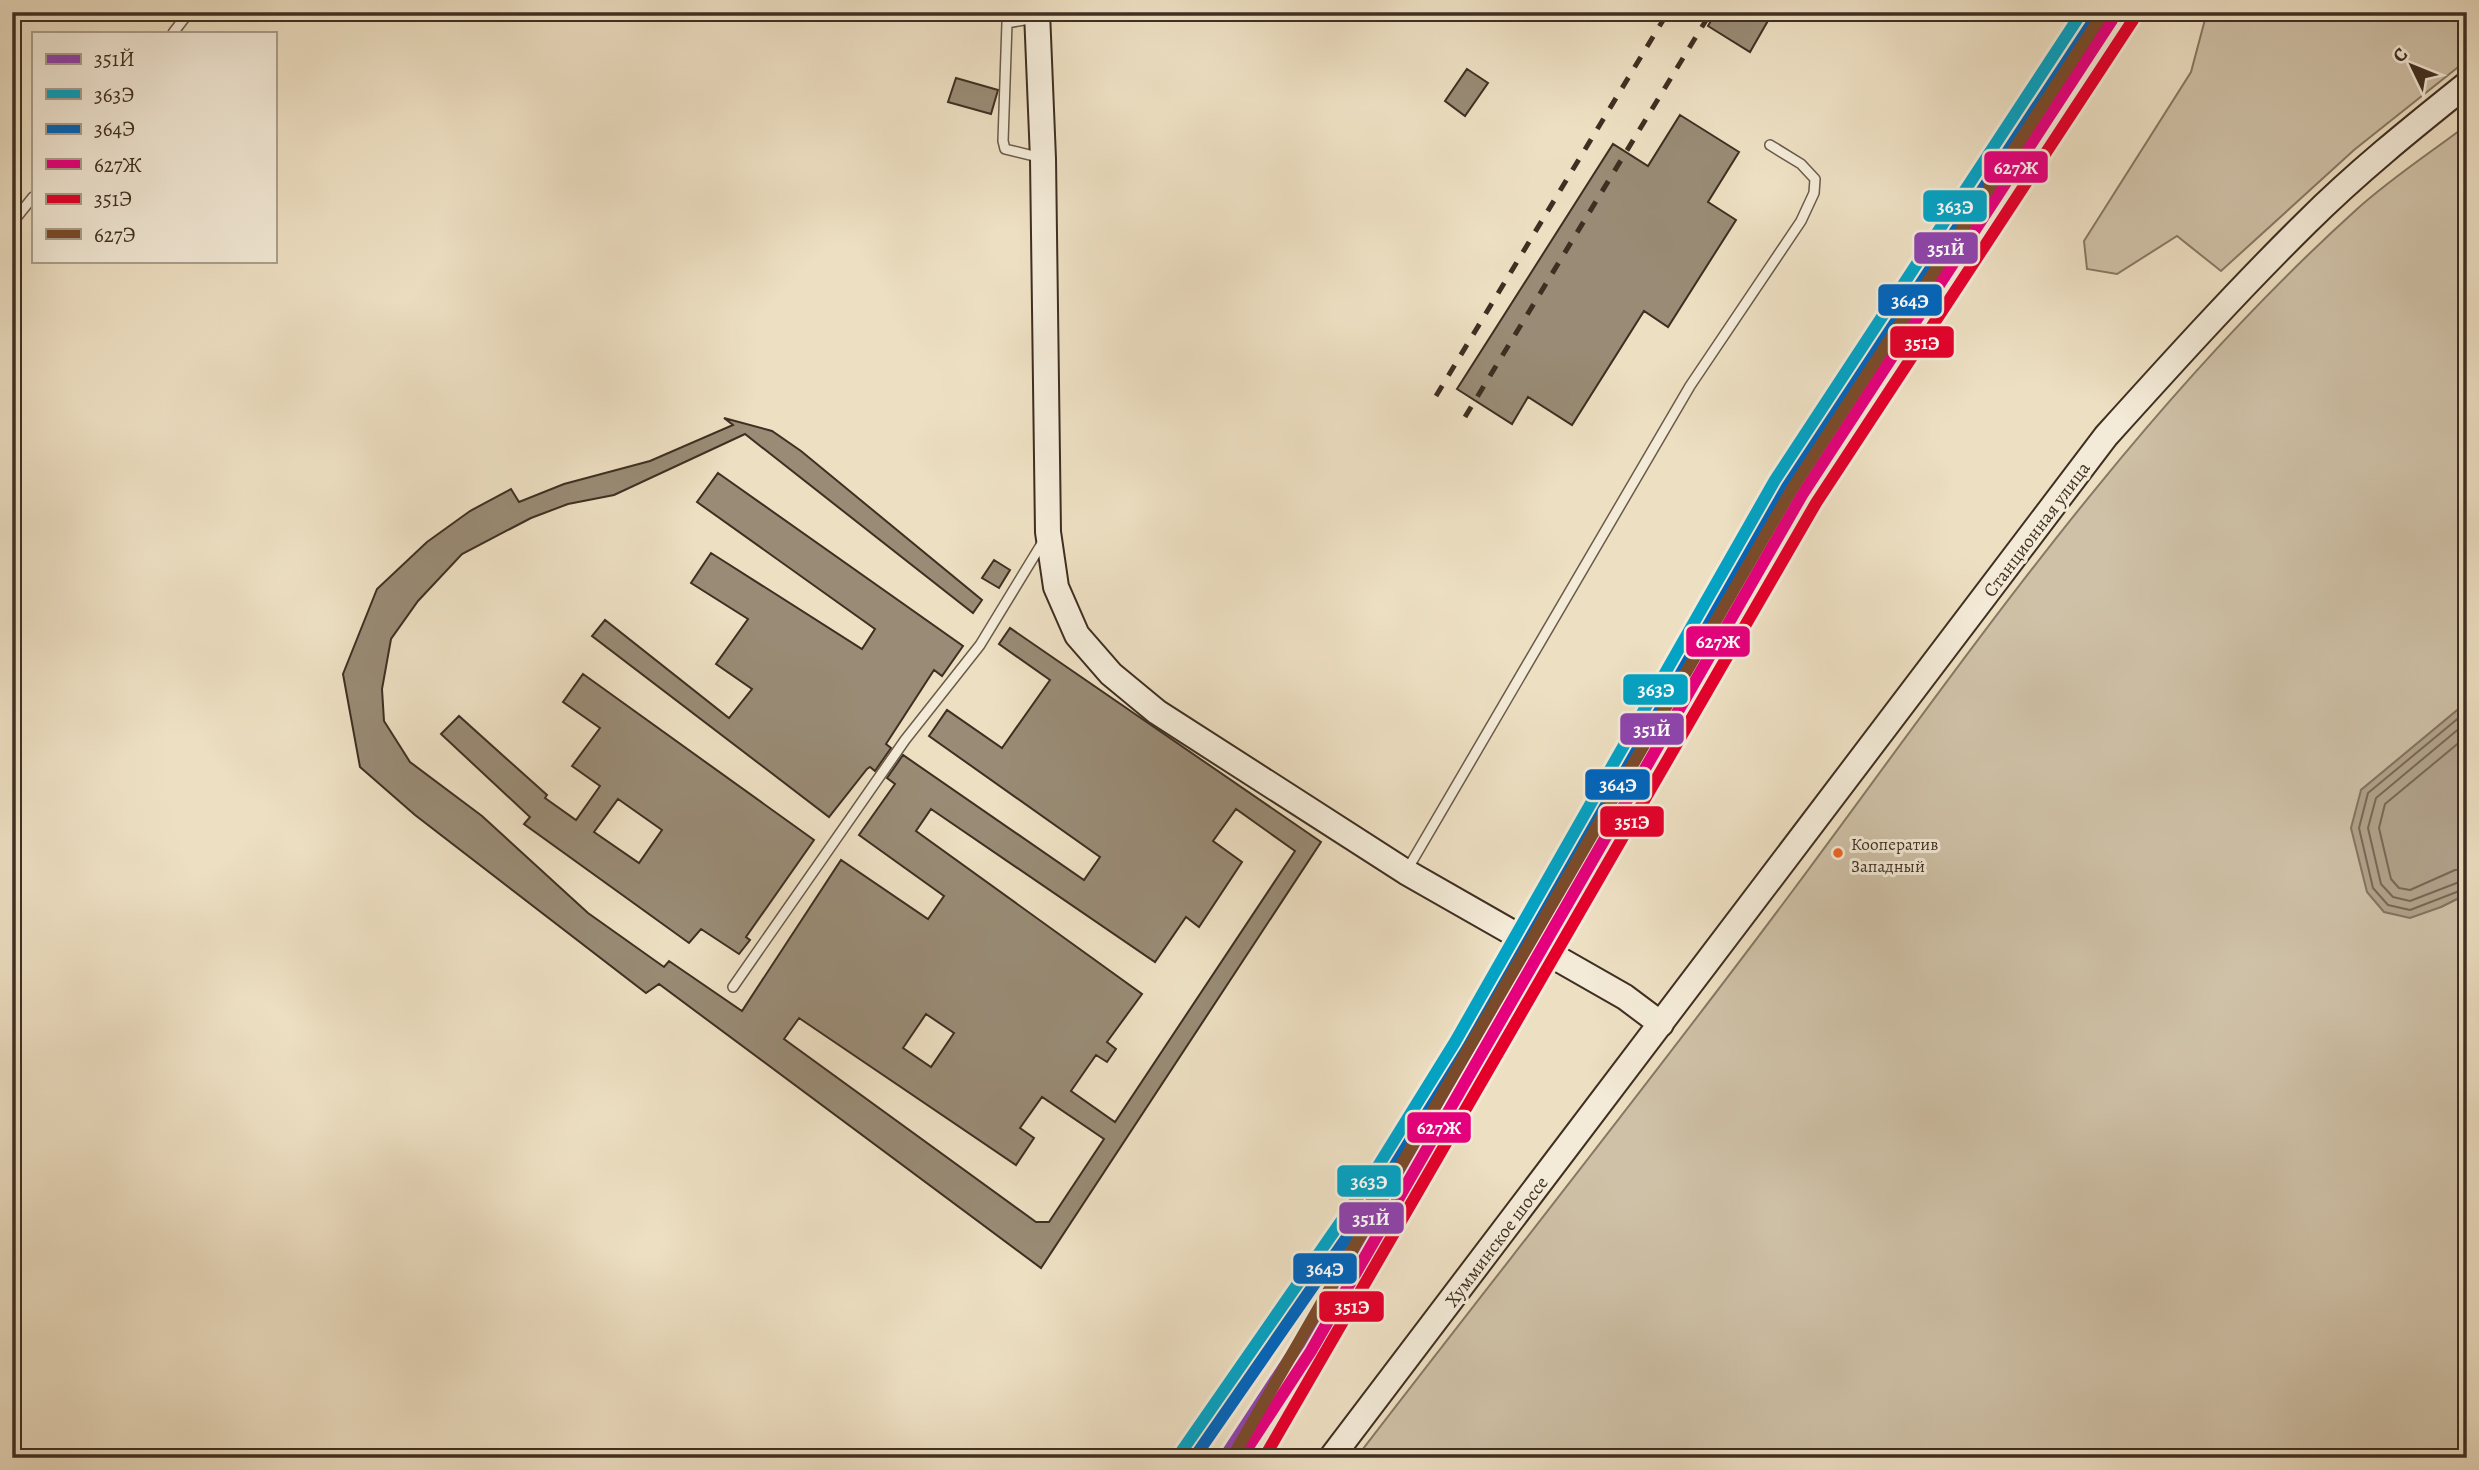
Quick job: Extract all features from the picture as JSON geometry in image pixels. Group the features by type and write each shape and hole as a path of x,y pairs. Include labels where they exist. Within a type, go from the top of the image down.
{"main road":[{"path":"1037,15 1043,159 1048,532 1056,587 1077,635 1111,674 1157,712 1406,872 1625,997 1661,1024"},
{"name":"Станционная улица","path":"1661,1024 2106,436 2193,339 2307,222 2391,145 2467,84"},
{"name":"Хумминское шоссе","path":"1331,1458 1661,1024"}],"lane":[{"path":"174,32 189,12"},
{"path":"1037,15 1007,23 1003,141 1005,149 1043,159"},
{"path":"1406,872 1690,386 1801,221 1814,193 1815,179 1801,164 1770,145"},
{"path":"12,223 32,198"},
{"path":"733,987 905,740 980,645 1048,532"}],"shaded area":[{"path":"2207,12 2467,12 2467,60 2354,150 2221,271 2177,236 2117,274 2087,269 2084,241 2191,72"},
{"path":"2467,125 2467,702 2361,790 2441,907 2467,894 2467,1458 1356,1458 1740,961 1991,623 2127,450 2200,367 2276,287 2356,210"}],"water":[{"path":"2467,702 2467,894 2410,918 2384,912 2367,892 2351,828 2361,790"}],"building":[{"path":"1716,12 1773,12 1750,52 1708,26"},
{"path":"1467,69 1488,83 1465,116 1445,101"},
{"path":"956,78 998,90 991,114 948,102"},
{"path":"1680,115 1739,152 1708,202 1736,220 1668,327 1644,311 1572,425 1528,397 1512,424 1457,389 1613,144 1648,166"},
{"path":"724,418 772,431 801,451 982,600 973,613 745,434 614,495 568,504 531,518 462,554 418,601 391,639 382,689 384,721 410,762 482,816 588,913 664,967 669,961 742,1011 841,860 928,919 944,896 859,835 895,784 887,778 903,755 1084,880 1100,857 929,736 947,710 1002,748 1050,680 999,644 1010,628 1321,842 1041,1268 659,984 646,993 415,815 360,767 343,674 377,589 427,542 470,511 511,489 519,502 564,484 650,461 733,425","holes":["931,809 1155,962 1186,917 1199,927 1242,862 1213,841 1236,809 1295,851 1115,1122 1071,1091 1096,1055 1107,1062 1116,1049 1107,1042 1142,994 916,831","926,1014 954,1033 931,1067 903,1048","799,1018 1016,1165 1034,1138 1020,1128 1042,1097 1104,1139 1049,1222 1036,1222 784,1039"]},
{"path":"718,473 963,646 942,676 934,670 886,744 891,748 875,771 870,767 867,769 829,817 592,636 605,620 729,718 752,689 716,664 748,619 691,583 711,553 862,649 875,629 697,502"},
{"path":"994,560 1010,570 999,588 982,578"},
{"path":"583,674 814,840 746,937 750,940 739,954 701,929 689,943 524,824 530,817 441,734 459,716 547,795 545,798 576,820 600,786 572,766 600,728 563,702","holes":["618,799 662,830 639,863 594,832"]}],"railway":[{"path":"1436,396 1668,12"},
{"path":"1465,417 1711,12"}],"transit line":[{"name":"363Э","path":"1177,1458 1367,1184 1455,1042 1775,480 2082,12"},
{"name":"351Й","path":"1224,1458 1299,1344 1790,488 2100,12"},
{"name":"627Э","path":"1236,1451 1792,489 2104,12"},
{"name":"364Э","path":"1194,1458 1379,1191 1467,1049 1787,487 2094,20"},
{"name":"627Ж","path":"1241,1458 1311,1351 1802,495 2112,20"},
{"name":"351Э","path":"1264,1458 1816,503 2133,20"}],"place":[{"name":"Кооператив Западный","path":"1838,853"}]}
